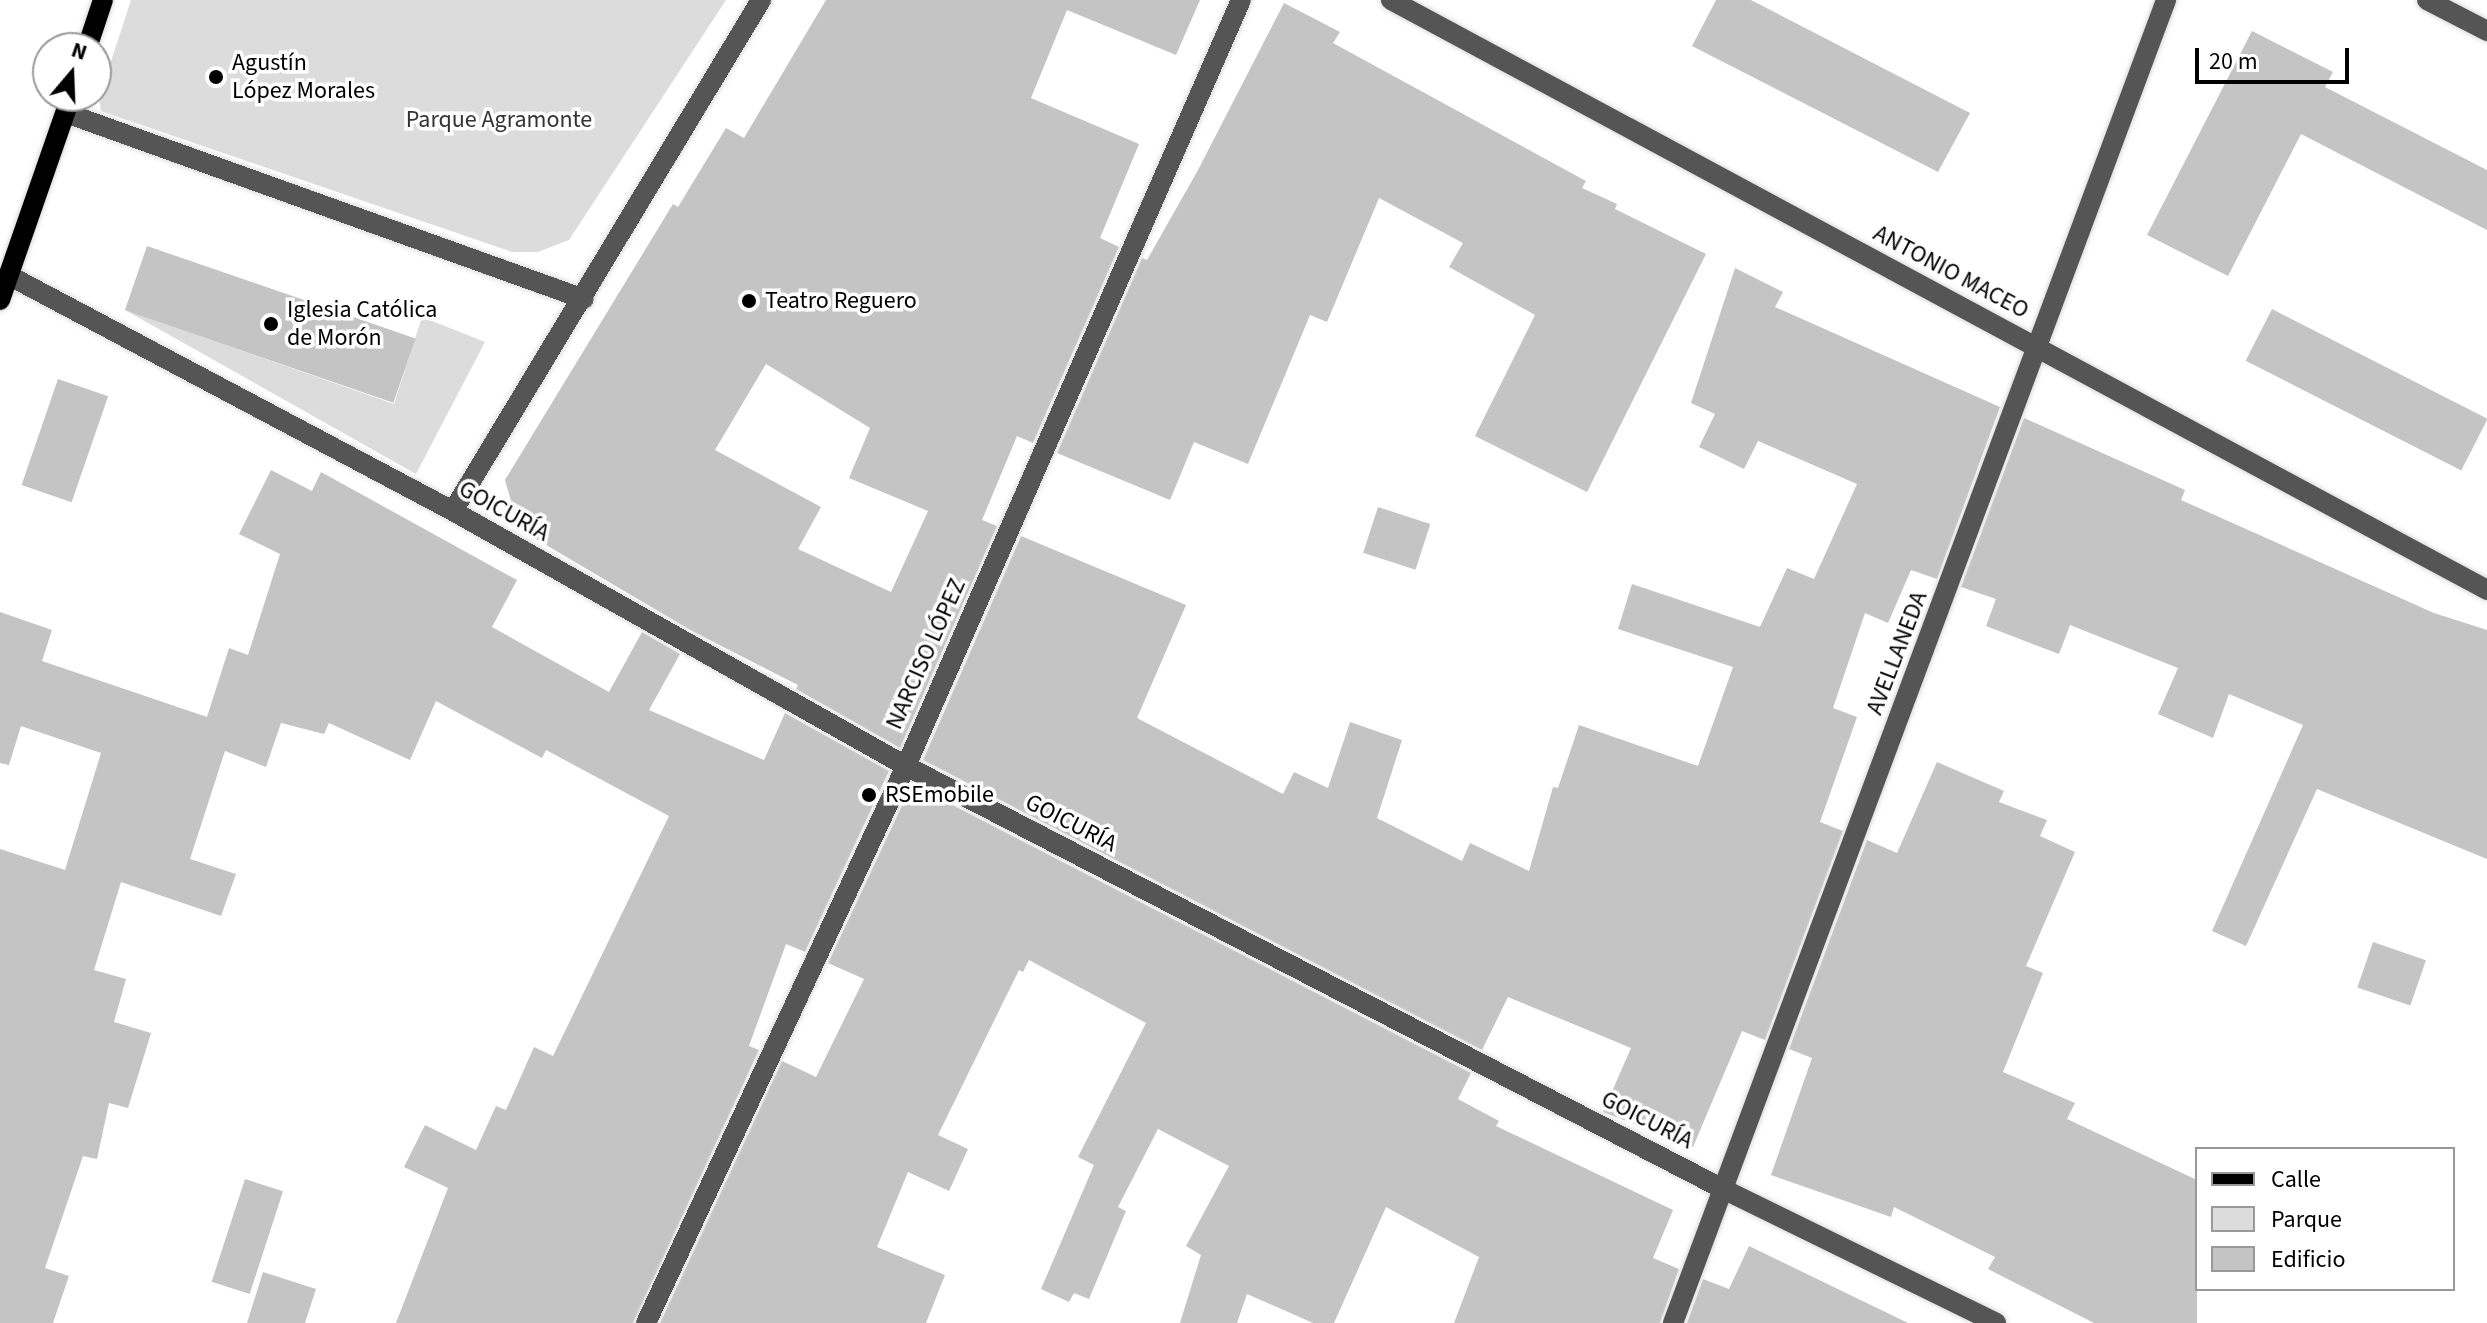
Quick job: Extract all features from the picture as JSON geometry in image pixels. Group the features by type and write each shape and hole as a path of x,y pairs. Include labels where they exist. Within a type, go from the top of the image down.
{"main road":[{"path":"92,32 103,0"},
{"path":"0,300 66,112"}],"street":[{"path":"453,511 584,299 761,0"},
{"name":"NARCISO LÓPEZ","path":"646,1323 906,766 1241,0"},
{"name":"ANTONIO MACEO","path":"1391,0 2487,590"},
{"name":"AVELLANEDA","path":"1673,1323 2039,349 2166,0"},
{"path":"2427,0 2487,31"},
{"path":"87,112 584,299"},
{"name":"GOICURÍA","path":"8,275 453,511 906,766 1723,1189 1996,1323"}],"green space":[{"name":"Parque Agramonte","path":"131,0 726,0 569,240 538,252 512,252 104,112 112,112 112,58"},
{"path":"125,310 394,404 422,317 485,342 416,474"}],"building":[{"path":"826,0 1200,0 1176,55 1067,10 1031,98 1139,144 1100,238 1119,247 1033,443 1017,436 982,520 997,526 900,748 796,689 798,685 692,631 519,529 505,480 673,204 678,207 726,128 744,138","holes":["766,364 870,428 849,478 928,511 891,592 798,549 821,507 715,450"]},
{"path":"1716,0 1751,0 1970,113 1938,172 1692,46"},
{"path":"1284,3 1340,32 1333,43 1586,181 1582,188 1617,204 1615,209 1706,254 1587,492 1475,436 1535,315 1449,267 1463,243 1379,198 1327,322 1310,315 1248,464 1194,442 1170,500 1057,453 1142,258 1147,260 1198,170"},
{"path":"2252,31 2333,72 2325,87 2487,170 2487,230 2301,134 2228,276 2147,235"},
{"name":"Iglesia Católica de Morón","path":"147,246 416,338 393,403 125,310"},
{"path":"1735,268 1783,292 1775,307 2000,407 1937,579 1911,570 1888,623 1865,613 1833,708 1857,717 1820,822 1843,831 1765,1040 1742,1031 1693,1147 1603,1112 1631,1048 1508,997 1482,1050 923,760 1021,536 1186,605 1137,718 1283,794 1294,772 1328,788 1350,722 1402,740 1377,818 1462,861 1470,843 1529,871 1553,787 1558,788 1579,725 1698,766 1733,667 1618,629 1632,584 1760,627 1787,568 1814,579 1857,484 1758,441 1744,469 1699,447 1715,414 1691,403"},
{"path":"2272,309 2487,419 2461,471 2246,361"},
{"path":"58,379 108,396 72,502 22,485"},
{"path":"2024,418 2185,490 2181,500 2434,613 2487,630 2487,859 2317,789 2246,946 2212,931 2303,725 2229,694 2213,738 2158,714 2178,668 2070,625 2059,654 1986,626 1996,599 1961,587"},
{"path":"271,470 312,491 321,472 517,580 492,627 609,692 642,632 680,654 649,710 764,760 785,713 889,771 805,952 786,944 749,1046 759,1050 633,1323 396,1323 448,1188 404,1167 425,1125 476,1150 496,1106 506,1110 534,1047 553,1056 669,816 546,750 542,758 436,701 410,760 329,723 324,734 281,723 266,767 225,751 190,859 236,874 221,916 121,882 94,970 126,979 114,1022 151,1033 128,1108 109,1103 97,1159 83,1156 45,1268 69,1276 53,1323 0,1323 0,849 65,870 101,753 21,726 9,765 0,763 0,612 52,630 42,661 207,717 229,648 248,655 280,554 239,534"},
{"path":"1378,507 1430,524 1415,570 1363,553"},
{"path":"1937,762 2004,791 1999,802 2047,820 2040,836 2075,852 2026,966 2043,973 2003,1072 2075,1103 2067,1119 2195,1179 2197,1323 2094,1323 1988,1269 1995,1257 1894,1207 1891,1217 1771,1175 1812,1058 1789,1049 1867,840 1897,853"},
{"path":"912,784 1471,1073 1458,1099 1499,1121 1496,1126 1673,1210 1653,1258 1679,1269 1660,1323 1454,1323 1479,1257 1386,1207 1334,1323 1313,1323 1247,1294 1237,1323 1180,1323 1201,1255 1186,1246 1229,1166 1158,1129 1118,1207 1126,1211 1089,1299 1074,1293 1069,1302 1041,1289 1094,1165 1078,1157 1146,1023 1029,960 1023,972 1019,970 938,1135 968,1149 949,1191 908,1172 877,1247 945,1275 926,1323 660,1323 782,1061 816,1077 864,979 828,963"},
{"path":"2373,942 2426,960 2410,1006 2357,987"},
{"path":"245,1179 283,1191 250,1294 212,1282"},
{"path":"1749,1246 1908,1323 1687,1323 1703,1279 1729,1289"},
{"path":"263,1272 316,1289 305,1323 247,1323"}],"place":[{"name":"Agustín López Morales","path":"216,77"},
{"name":"Teatro Reguero","path":"749,301"},
{"name":"Iglesia Católica de Morón","path":"271,324"},
{"name":"RSEmobile","path":"869,795"}]}
